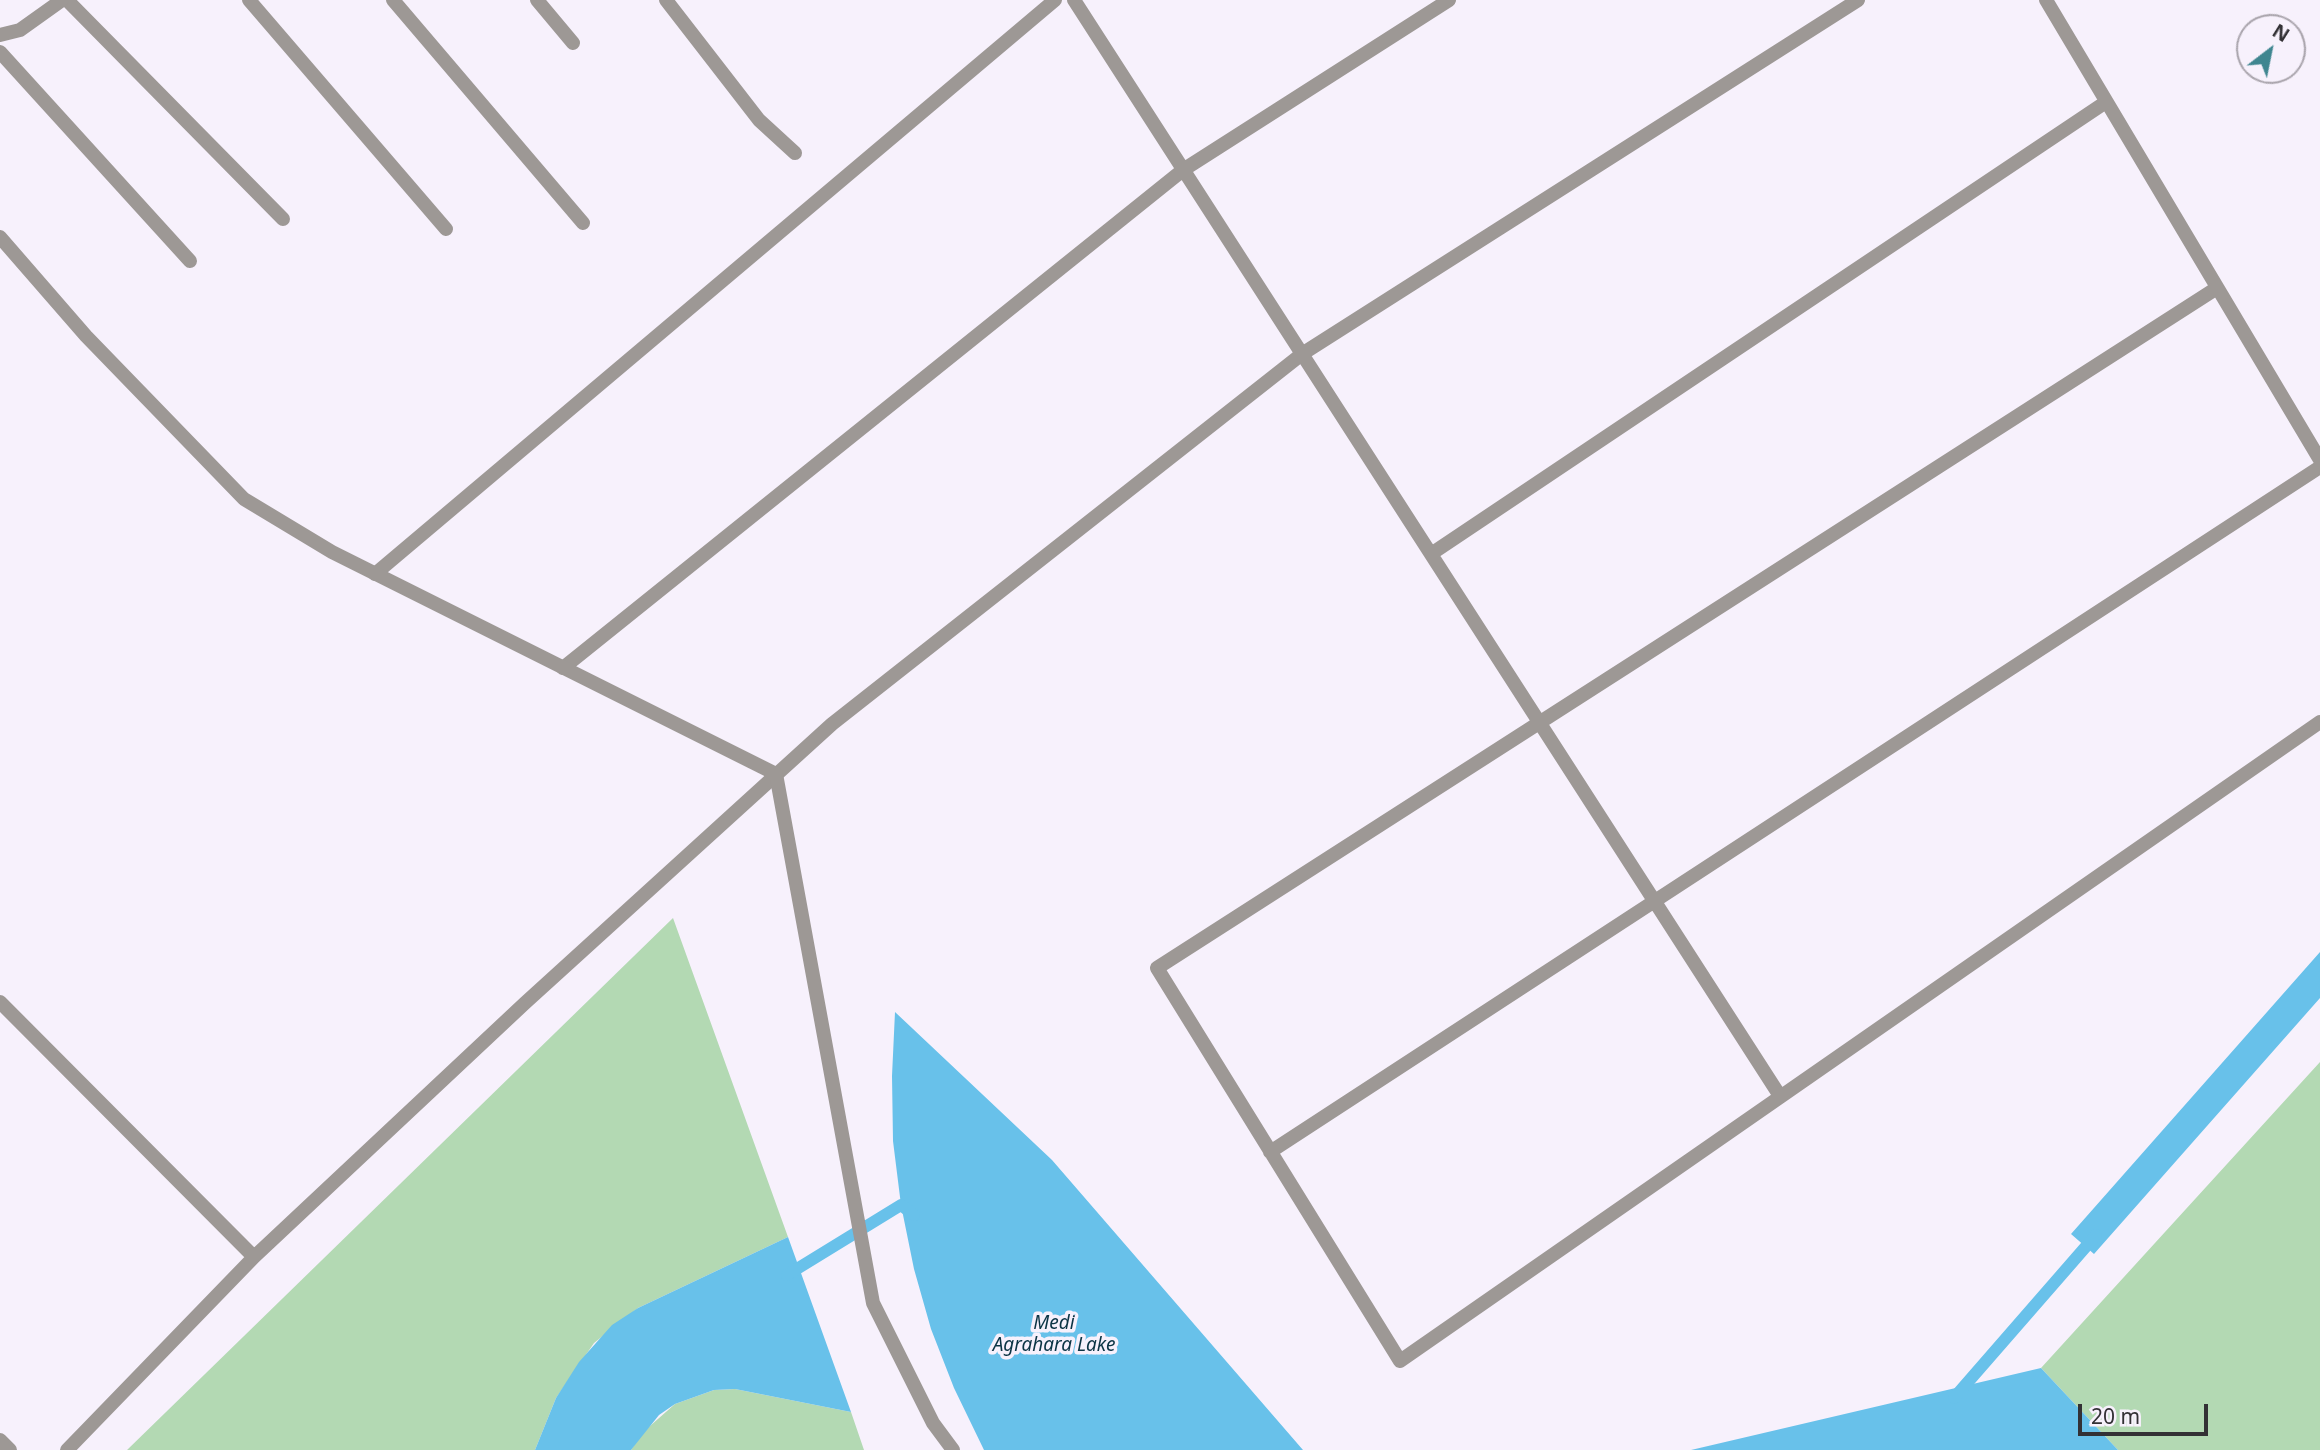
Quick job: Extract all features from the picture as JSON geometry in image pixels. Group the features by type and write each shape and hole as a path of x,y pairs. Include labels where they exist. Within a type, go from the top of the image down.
{"street":[{"path":"0,35 20,30 65,0 283,219"},
{"path":"249,0 446,229"},
{"path":"393,0 583,223"},
{"path":"537,0 573,43"},
{"path":"666,0 759,120 796,153"},
{"path":"375,574 1055,0"},
{"path":"1074,0 1780,1096"},
{"path":"563,668 1183,170 1450,0"},
{"path":"66,1450 254,1256 525,1003 832,724 1302,354 1858,0"},
{"path":"2046,0 2320,460"},
{"path":"0,52 190,261"},
{"path":"1431,554 2106,102"},
{"path":"0,237 86,336 244,499 332,552 776,774"},
{"path":"2217,288 1157,968 1400,1361 2320,722"},
{"path":"1270,1152 2320,467"},
{"path":"776,774 873,1303 933,1423 953,1450"},
{"path":"0,1002 254,1256"},
{"path":"0,1440 10,1450"}],"green space":[{"path":"673,918 788,1237 638,1308 594,1343 556,1398 535,1450 127,1450"},
{"path":"2320,1062 2320,1450 2118,1450 2041,1368"},
{"path":"735,1389 851,1412 864,1450 631,1450 642,1433 675,1404 714,1390"}],"water":[{"path":"2320,952 2320,998 2094,1254 2071,1234"},
{"name":"Medi Agrahara Lake","path":"895,1012 1052,1160 1303,1450 984,1450 954,1388 931,1329 914,1269 901,1205 893,1141"},
{"path":"788,1237 851,1412 735,1389 714,1390 675,1404 659,1415 631,1450 535,1450 556,1398 579,1362 612,1325 638,1308"},
{"path":"2041,1368 2118,1450 1691,1450"}],"waterway":[{"path":"787,1275 901,1205 914,1215"},
{"path":"1954,1398 2096,1235"}]}
